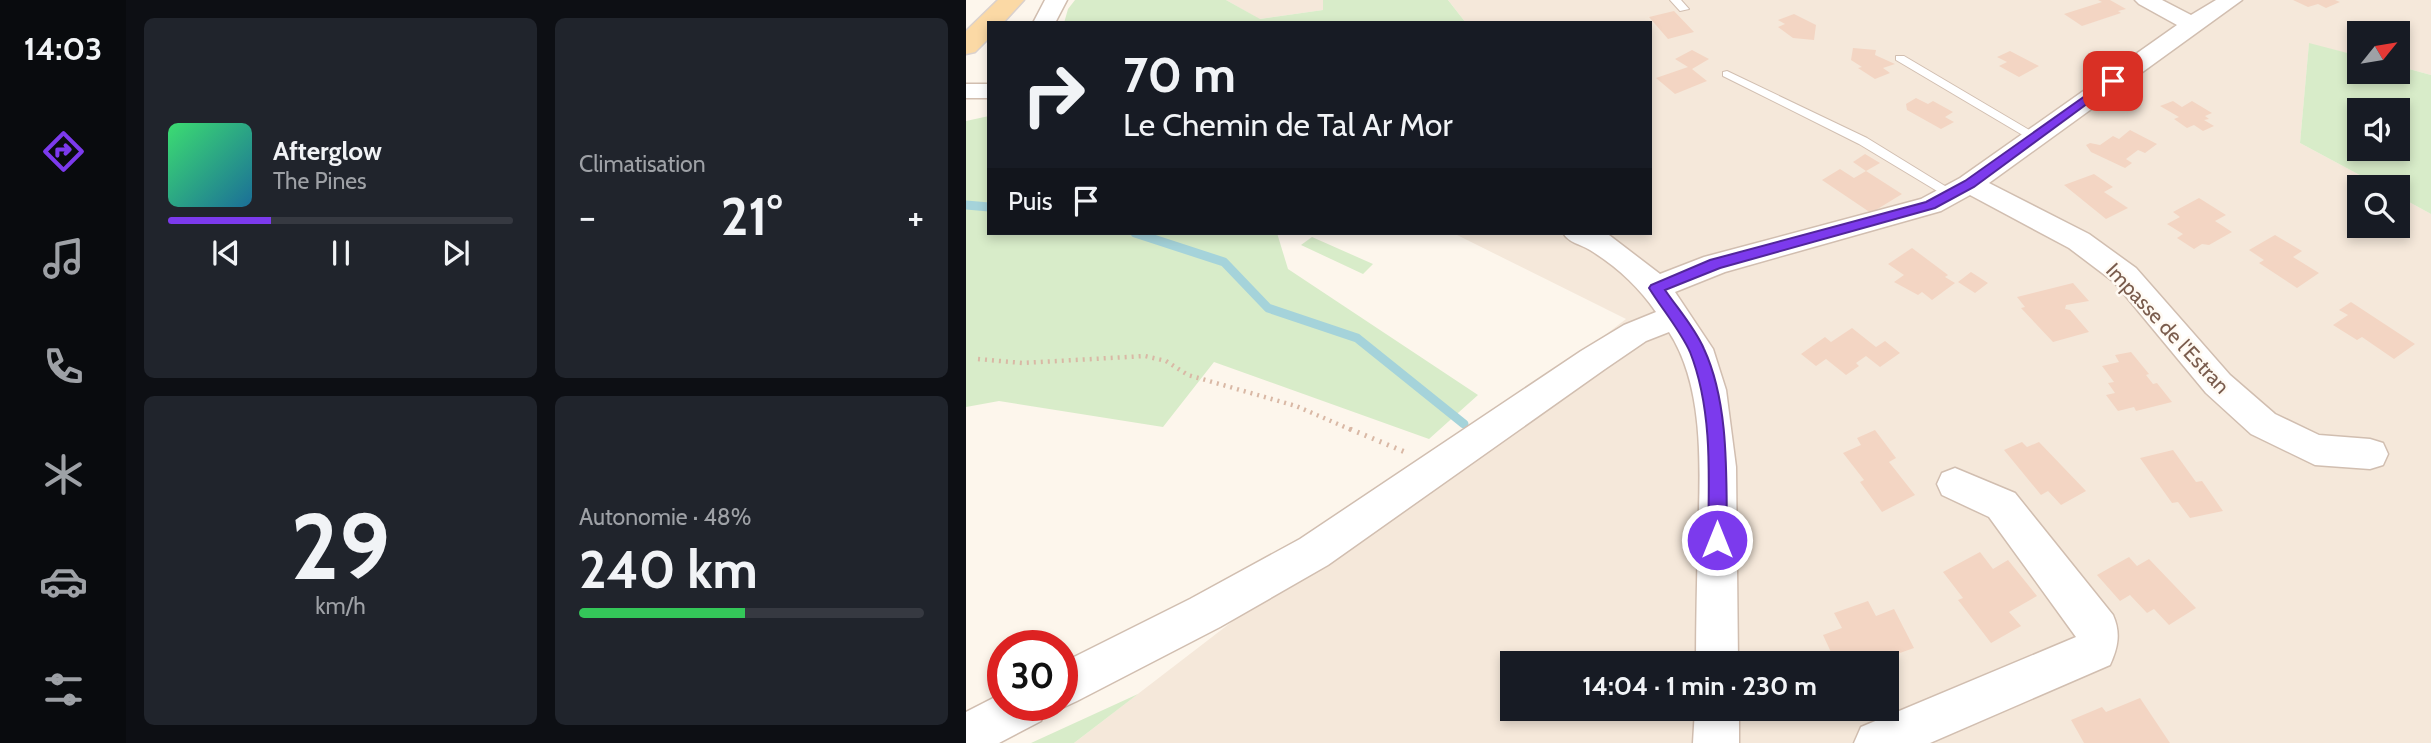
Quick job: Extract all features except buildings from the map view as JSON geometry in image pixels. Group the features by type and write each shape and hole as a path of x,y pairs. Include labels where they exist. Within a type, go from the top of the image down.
{"main road":[{"path":"991,21 1012,0"},
{"path":"966,47 987,25"}],"street":[{"path":"1045,21 1056,0"},
{"path":"2146,0 2192,24"},
{"path":"1078,677 1314,552 1635,333 1666,303 1715,264 1931,205 1961,189 2192,24 2231,0"},
{"path":"966,91 987,91"},
{"name":"Impasse de l'Estran","path":"1961,189 2079,241 2125,275 2218,384 2263,424 2315,450 2370,454"},
{"path":"1582,235 1599,242 1630,264 1666,303 1697,349 1709,390 1718,467 1717,651"},
{"path":"1877,743 2095,650 2098,629 2002,505 1955,484"},
{"path":"966,736 995,721"},
{"path":"1716,743 1717,721"}],"lane":[{"path":"1675,0 1684,9"},
{"path":"1900,58 2035,138"},
{"path":"1727,74 1961,189"}],"path":[{"path":"978,359 1022,363 1145,356 1166,360 1188,375 1296,406 1364,432 1441,467"}],"shaded area":[{"path":"1226,0 1323,0 1323,10 1259,19"},
{"path":"1448,0 2431,0 2431,75 2410,69 2410,21 2347,21 2347,53 2309,44 2300,143 2360,175 2347,175 2347,238 2410,238 2410,203 2431,214 2431,743 1074,743 1626,319 1457,235 1652,235 1652,21 1464,21"}],"green space":[{"path":"1075,0 1226,0 1260,19 1323,10 1323,0 1448,0 1464,21 1065,21 1068,9"},
{"path":"2309,43 2347,53 2347,84 2410,84 2410,69 2431,75 2431,214 2410,203 2410,175 2360,175 2300,143"},
{"path":"987,116 987,235 1278,235 1288,269 1478,395 1429,439 1214,362 1163,427 999,401 966,407 966,121"},
{"path":"1312,237 1373,264 1363,274 1301,245"},
{"path":"1138,694 1074,743 1031,743"}],"waterway":[{"path":"966,205 987,207"},
{"path":"1141,235 1224,262 1268,308 1357,338 1464,424"}],"route":[{"path":"1717,540 1718,467 1709,390 1697,349 1656,288 1715,264 1931,205 1970,184 2113,81"}]}
